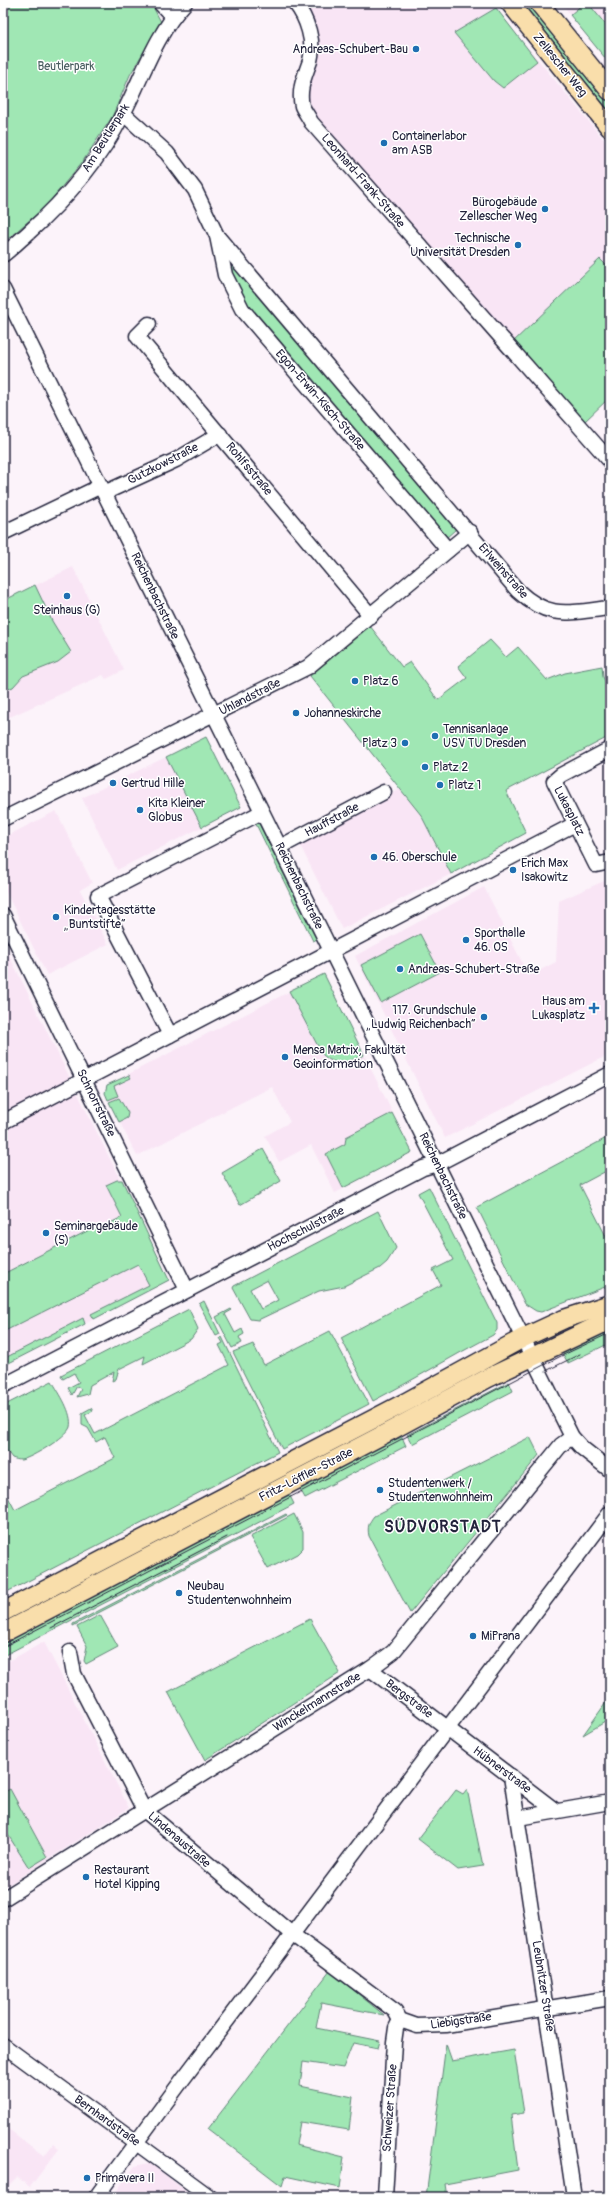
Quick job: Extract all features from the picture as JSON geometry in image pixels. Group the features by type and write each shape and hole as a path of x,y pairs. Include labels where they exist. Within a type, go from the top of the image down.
{"main road":[{"name":"Zellescher Weg","path":"510,3 610,128"},
{"name":"Zellescher Weg","path":"539,3 610,91"},
{"name":"Fritz-Löffler-Straße","path":"3,1612 380,1416 523,1338 564,1319 610,1304"},
{"name":"Fritz-Löffler-Straße","path":"3,1633 532,1356 610,1320"}],"street":[{"path":"160,3 172,16"},
{"name":"Am Beutlerpark","path":"3,255 41,222 85,174 124,114 143,69 172,16 185,3"},
{"name":"Leonhard-Frank-Straße","path":"295,3 307,24 311,40 310,59 301,84 302,107 312,122 610,461"},
{"name":"Egon-Erwin-Kisch-Straße","path":"124,114 167,153 195,190 217,236 225,275 242,309 448,550"},
{"name":"Egon-Erwin-Kisch-Straße","path":"217,236 470,532"},
{"name":"Reichenbachstraße","path":"3,289 572,1437 582,1448 610,1470"},
{"name":"Rohlfsstraße","path":"149,324 137,336 371,616"},
{"name":"Gutzkowstraße","path":"3,533 102,489 176,460 220,434"},
{"name":"Uhlandstraße","path":"3,819 308,667 470,532"},
{"name":"Erlweinstraße","path":"470,532 518,591 539,608 552,612 566,613 610,608"},
{"name":"Lukasplatz","path":"609,865 596,865 554,781 560,775 610,749"},
{"name":"Hauffstraße","path":"280,847 384,792"},
{"path":"170,1035 98,896 262,812"},
{"path":"3,1122 575,824"},
{"name":"Schnorrstraße","path":"3,915 187,1290"},
{"name":"Hochschulstraße","path":"3,1386 423,1168 437,1164 610,1074"},
{"name":"Winckelmannstraße","path":"3,1899 370,1669 393,1652 561,1444 572,1437"},
{"path":"96,2197 610,1513"},
{"name":"Lindenaustraße","path":"70,1652 74,1674 144,1810 293,1935"},
{"name":"Bergstraße","path":"370,1669 448,1729"},
{"name":"Hübnerstraße","path":"448,1729 556,1811"},
{"name":"Leubnitzer Straße","path":"511,1776 547,2008 574,2197"},
{"path":"518,1818 610,1802"},
{"path":"293,1935 395,2011 400,2020"},
{"name":"Liebigstraße","path":"400,2020 417,2026 446,2024 610,1998"},
{"name":"Schweizer Straße","path":"385,2197 394,2042 396,2028 400,2020"},
{"name":"Bernhardstraße","path":"3,2045 210,2197"}],"shaded area":[{"name":"Technische Universität Dresden","path":"300,3 491,3 610,147 610,397 583,423 314,119 308,108 307,92 318,47 317,31 310,16"},
{"path":"561,3 610,3 610,63 603,55"},
{"path":"73,567 124,670 106,679 103,675 3,720 3,601"},
{"name":"Kita Kleiner Globus","path":"166,757 202,827 117,870 82,798"},
{"name":"46. Oberschule","path":"400,789 421,815 451,874 342,929 298,841"},
{"name":"Kindertagesstätte „Buntstifte“","path":"56,811 92,883 80,890 108,944 47,975 3,886 3,838"},
{"name":"117. Grundschule „Ludwig Reichenbach“","path":"604,881 610,894 610,1054 445,1138 355,956 484,887 529,976 556,962 559,901"},
{"path":"3,943 170,1280 3,1366"},
{"path":"324,974 412,1152 335,1193 311,1145 279,1162 265,1136 290,1122 272,1087 137,1156 105,1093 107,1085"},
{"path":"44,1642 129,1808 3,1888 3,1664"},
{"path":"3,2125 44,2156 53,2144 59,2149 30,2187 17,2177 3,2191"},
{"path":"149,2163 194,2197 112,2197 135,2166"}],"green space":[{"name":"Beutlerpark","path":"3,3 151,3 161,22 130,75 112,117 83,161 46,206 3,243"},
{"path":"518,3 531,3 610,101 610,118"},
{"path":"584,3 588,3 610,30 610,64 570,15"},
{"path":"496,8 537,61 503,88 494,81 454,33"},
{"path":"226,256 456,529 445,539 248,309 237,292"},
{"path":"600,259 610,269 610,397 583,423 512,343"},
{"path":"35,585 52,621 71,652 58,662 23,676 13,687 6,690 3,684 3,601"},
{"name":"Tennisanlage USV TU Dresden","path":"370,626 402,667 410,662 438,700 467,678 458,666 490,640 506,657 518,647 547,680 565,673 602,666 603,677 610,690 610,736 506,791 526,833 451,874 421,815 310,676"},
{"path":"206,737 241,807 202,827 166,757"},
{"path":"257,819 317,939 313,941 254,820"},
{"name":"Andreas-Schubert-Straße","path":"420,934 440,972 381,1003 361,965"},
{"path":"324,974 364,1055 353,1060 337,1062 332,1061 322,1054 289,991"},
{"path":"129,1075 131,1078 114,1086 118,1096 108,1100 105,1093 107,1085"},
{"path":"119,1098 128,1113 127,1118 119,1122 109,1102"},
{"path":"392,1113 412,1152 343,1188 326,1154 345,1144 346,1137"},
{"path":"610,1136 610,1169 580,1185 610,1244 610,1285 541,1312 536,1311 525,1304 477,1207"},
{"path":"263,1149 281,1181 240,1205 222,1173"},
{"path":"117,1180 122,1180 169,1280 94,1319 91,1314 149,1285 138,1264 3,1332 3,1274 95,1227 97,1230 122,1217 106,1185"},
{"path":"429,1187 497,1323 497,1330 493,1335 373,1401 341,1338 441,1285 433,1270 453,1260 418,1193"},
{"path":"378,1211 396,1248 387,1262 380,1268 344,1286 319,1291 258,1320 250,1319 233,1288 234,1286","holes":["267,1280 278,1300 261,1309 250,1289"]},
{"path":"204,1301 220,1334 216,1336 199,1304"},
{"path":"189,1309 198,1329 191,1339 143,1364 145,1356 119,1369 116,1379 112,1381 114,1372 90,1385 88,1394 77,1397 81,1389 77,1386 72,1395 68,1388 79,1382 74,1373 63,1379 61,1375"},
{"path":"231,1309 232,1310 225,1314 235,1333 242,1329 244,1334 239,1337 242,1343 232,1348 216,1317"},
{"path":"83,1318 85,1324 3,1366 3,1359"},
{"path":"610,1327 610,1343 568,1363 560,1349"},
{"path":"330,1331 369,1404 282,1449 233,1352 253,1344 264,1365"},
{"path":"222,1337 278,1452 3,1594 3,1497 7,1495 15,1510 115,1458 105,1437 96,1442 88,1428 82,1425 82,1413 91,1408 93,1411 85,1415 95,1434 229,1365 219,1345 223,1343 220,1338"},
{"path":"52,1381 62,1397 67,1409 70,1427 56,1441 40,1451 21,1460 12,1458 3,1446 3,1406"},
{"path":"509,1382 513,1391 412,1444 407,1435"},
{"path":"393,1436 395,1440 402,1437 406,1446 305,1498 298,1485"},
{"path":"530,1437 539,1455 410,1613 369,1536 368,1527 372,1518"},
{"path":"287,1490 294,1504 3,1656 3,1639"},
{"path":"286,1514 287,1515 73,1626 73,1624"},
{"path":"294,1514 303,1532 303,1548 297,1554 268,1569 250,1537"},
{"path":"100,1615 118,1647 86,1664 84,1661 87,1646 77,1627"},
{"path":"310,1619 340,1673 205,1760 168,1692"},
{"path":"610,1697 610,1719 583,1735"},
{"path":"10,1789 47,1857 29,1868 3,1827 3,1793"},
{"path":"467,1789 483,1866 458,1870 418,1839 456,1790 463,1794"},
{"path":"330,1971 384,2015 321,2003 316,2028 380,2041 378,2048 353,2043 343,2068 303,2062 300,2086 353,2097 349,2130 300,2122 296,2145 344,2157 340,2188 285,2176 282,2186 208,2129"},
{"path":"446,2044 452,2061 514,2050 524,2113 511,2115 518,2170 445,2184 447,2197 426,2197"}],"tram line":[{"path":"3,1647 561,1356 610,1333"},
{"path":"546,1371 580,1354"},
{"path":"51,1628 227,1537"}],"place":[{"name":"Andreas-Schubert-Bau","path":"416,49"},
{"name":"Containerlabor am ASB","path":"384,143"},
{"name":"Bürogebäude Zellescher Weg","path":"545,209"},
{"name":"Technische Universität Dresden","path":"518,245"},
{"name":"Steinhaus (G)","path":"67,596"},
{"name":"Platz 6","path":"355,681"},
{"name":"Johanneskirche","path":"296,713"},
{"name":"Tennisanlage USV TU Dresden","path":"435,736"},
{"name":"Platz 3","path":"405,743"},
{"name":"Platz 2","path":"425,767"},
{"name":"Gertrud Hille","path":"113,783"},
{"name":"Platz 1","path":"440,785"},
{"name":"Kita Kleiner Globus","path":"140,810"},
{"name":"46. Oberschule","path":"374,857"},
{"name":"Erich Max Isakowitz","path":"513,870"},
{"name":"Kindertagesstätte „Buntstifte“","path":"56,917"},
{"name":"Sporthalle 46. OS","path":"466,940"},
{"name":"Andreas-Schubert-Straße","path":"400,969"},
{"name":"Haus am Lukasplatz","path":"594,1008"},
{"name":"117. Grundschule „Ludwig Reichenbach“","path":"484,1017"},
{"name":"Mensa Matrix, Fakultät Geoinformation","path":"285,1057"},
{"name":"Seminargebäude (S)","path":"46,1233"},
{"name":"Studentenwerk / Studentenwohnheim","path":"380,1490"},
{"name":"Neubau Studentenwohnheim","path":"179,1593"},
{"name":"MiPrana","path":"473,1636"},
{"name":"Restaurant Hotel Kipping","path":"86,1877"},
{"name":"Primavera II","path":"87,2178"}],"district":[{"name":"SÜDVORSTADT","path":"443,1527"}]}
